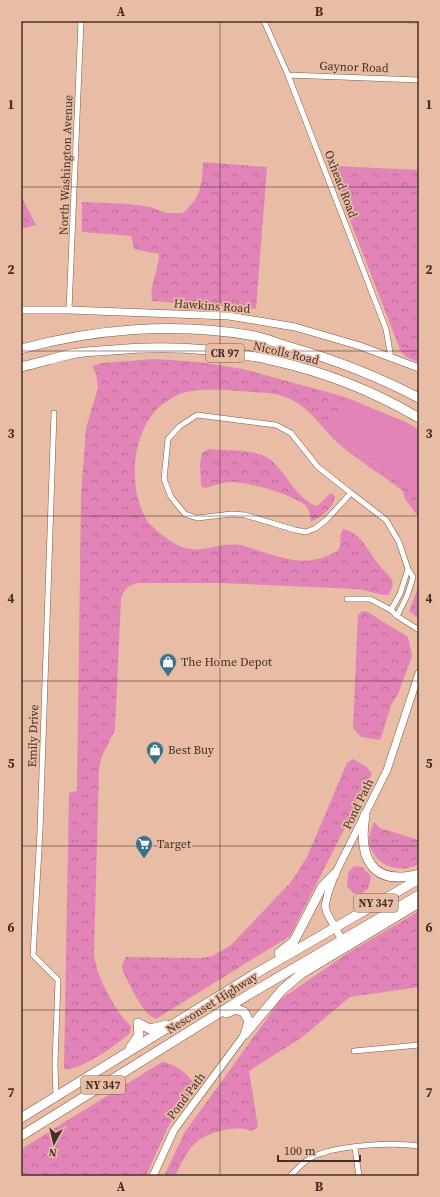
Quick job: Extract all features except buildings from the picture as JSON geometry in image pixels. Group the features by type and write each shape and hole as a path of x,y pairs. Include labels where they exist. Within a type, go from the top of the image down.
{"highway":[{"name":"Nicolls Road","path":"21,348 44,342 118,330 183,329 249,335 316,354 360,370 419,398"},
{"name":"Nicolls Road","path":"23,367 72,354 150,347 216,351 269,359 334,377 419,418"},
{"path":"365,815 362,842 364,852 371,864 382,873 391,877 406,877 419,874"},
{"path":"253,975 272,957 287,948 294,941 322,888 335,874"},
{"name":"Nesconset Highway","path":"21,1118 253,975 419,879"},
{"name":"Nesconset Highway","path":"21,1136 210,1019 419,895"},
{"path":"245,1034 271,1002 294,980 419,903"},
{"path":"210,1019 233,1010 242,1010 249,1021 245,1034"},
{"path":"126,1053 138,1037 138,1023 150,1029 176,1023"}],"street":[{"name":"North Washington Avenue","path":"69,310 82,21"},
{"name":"Oxhead Road","path":"264,21 288,75 386,329 390,358"},
{"path":"412,21 419,21"},
{"name":"Gaynor Road","path":"288,75 419,80"},
{"name":"Hawkins Road","path":"21,310 69,310 229,316 294,326 360,346 419,368"},
{"name":"Emily Drive","path":"54,413 40,831 33,955 58,980 54,1064 56,1097"},
{"path":"351,492 326,520 316,528 306,532 245,515 232,514 197,518 185,514 171,497 164,479 168,439 180,426 197,415 276,425 291,433 318,467 351,492 386,520 399,542 408,569 413,577 407,596 397,616"},
{"path":"391,610 400,594 408,569"},
{"path":"403,581 411,583"},
{"path":"347,599 370,599 391,610 397,616 419,630"},
{"name":"Pond Path","path":"342,940 328,916 325,906 328,893 335,874 387,770 419,673"},
{"name":"Pond Path","path":"153,1176 174,1130 245,1034"},
{"path":"354,1051 419,1045"},
{"path":"290,1176 313,1156 333,1150 394,1143 419,1146"},
{"path":"355,1148 359,1176"}],"green space":[{"path":"203,162 267,167 256,309 152,301 151,295 159,254 134,249 131,236 82,232 82,202 129,204 150,207 166,213 183,213 197,196 201,185"},
{"path":"333,166 419,170 419,362 408,358 401,352 330,169"},
{"path":"21,196 36,225 21,229"},
{"path":"155,359 199,362 243,369 345,397 331,429 349,446 419,497 419,518 405,499 403,491 339,444 311,414 296,402 287,398 267,393 220,390 195,391 180,394 168,400 159,407 150,418 138,445 135,475 136,490 145,517 156,530 177,545 190,549 205,549 228,545 244,546 275,556 305,561 327,556 337,551 340,545 343,529 355,534 360,539 393,582 388,595 357,589 221,583 137,583 125,590 121,599 115,730 102,756 99,768 94,953 98,971 107,992 119,1012 131,1026 130,1033 117,1044 88,1062 71,1069 64,1069 69,793 77,791 81,495 86,428 98,388 96,374 92,366 101,363"},
{"path":"345,397 408,423 419,430 419,497 349,446 331,429"},
{"path":"209,449 244,451 261,455 274,463 303,498 309,502 316,506 332,493 335,497 334,501 326,512 311,522 307,507 301,502 271,490 249,484 232,482 205,488 201,486 200,464 202,453"},
{"path":"419,585 419,619 409,611"},
{"path":"366,611 408,637 412,656 398,694 391,705 381,738 379,740 361,737 353,728 358,615 361,612"},
{"path":"353,759 367,767 372,774 290,936 156,1019 151,1016 141,1005 123,972 122,965 126,957 202,958 212,956 230,946 291,882 307,857 347,763"},
{"path":"374,822 380,828 419,840 419,864 412,867 396,868 382,863 372,851 369,843"},
{"path":"354,866 362,867 371,876 368,889 362,893 353,893 347,886 348,873"},
{"path":"419,911 419,987 350,997 301,1038 249,1071 258,1127 251,1131 240,1128 229,1129 212,1133 204,1137 197,1141 187,1153 175,1176 164,1176 185,1132 281,999 348,953"},
{"path":"162,1062 177,1067 190,1078 196,1086 168,1127 146,1176 21,1176 21,1149"}],"place":[{"name":"The Home Depot","path":"168,677"},
{"name":"Best Buy","path":"155,765"},
{"name":"Target","path":"144,859"}]}
